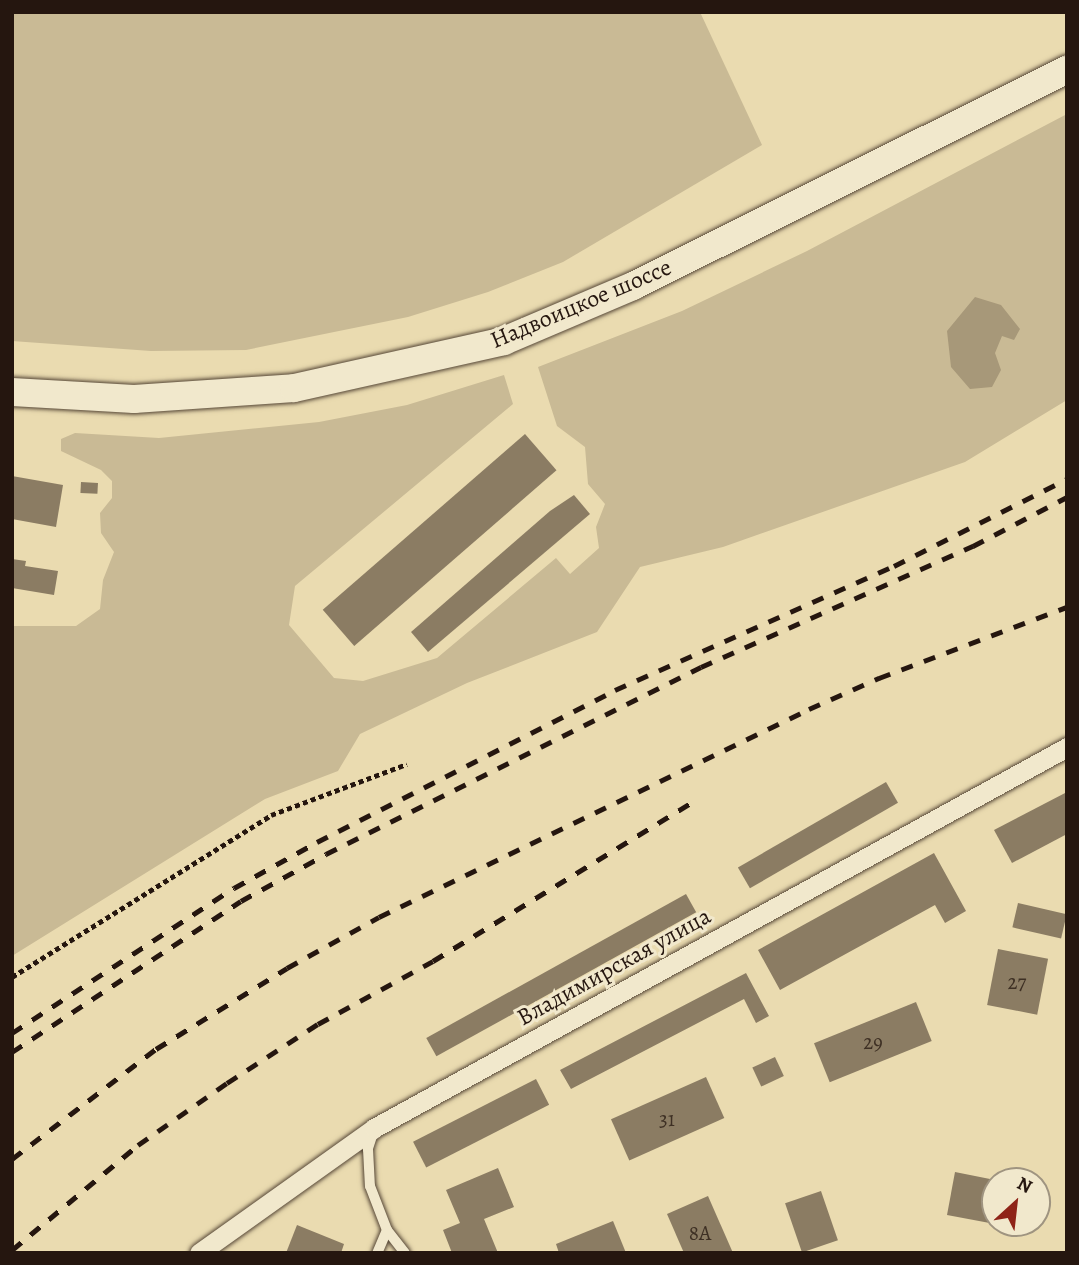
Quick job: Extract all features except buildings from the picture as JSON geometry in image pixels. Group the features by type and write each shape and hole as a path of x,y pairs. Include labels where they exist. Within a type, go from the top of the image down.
{"main road":[{"name":"Надвоицкое шоссе","path":"12,392 134,399 293,388 504,341 633,286 1067,70"}],"street":[{"name":"Владимирская улица","path":"199,1253 374,1128 1067,747"}],"lane":[{"path":"374,1128 368,1149 370,1186 387,1230 405,1253"},
{"path":"377,1253 387,1230"}],"path":[{"path":"12,977 271,815 407,764"}],"shaded area":[{"path":"12,12 700,12 762,145 563,262 488,292 408,317 246,350 151,351 12,341"},
{"path":"1067,114 1067,400 965,462 723,547 640,567 597,632 467,683 360,734 338,771 265,799 12,956 12,626 76,626 100,609 103,580 114,552 101,533 100,513 112,498 112,481 101,470 61,451 61,439 75,433 159,438 319,422 407,405 504,375 513,404 295,586 289,625 334,678 363,681 437,658 556,558 570,574 599,548 596,527 605,504 588,484 585,447 557,426 538,367 682,311 807,251"},
{"path":"975,297 1001,305 1020,329 1014,340 1002,336 995,353 1001,370 992,387 970,389 951,367 947,331"}],"railway":[{"path":"12,1033 234,888 317,842 615,690 894,566 1067,479"},
{"path":"12,1052 241,901 326,854 701,667 973,546 1067,497"},
{"path":"12,1159 156,1049 287,968 379,917 809,709 879,678 1067,607"},
{"path":"12,1250 138,1145 227,1083 318,1024 433,961 692,802"}]}
